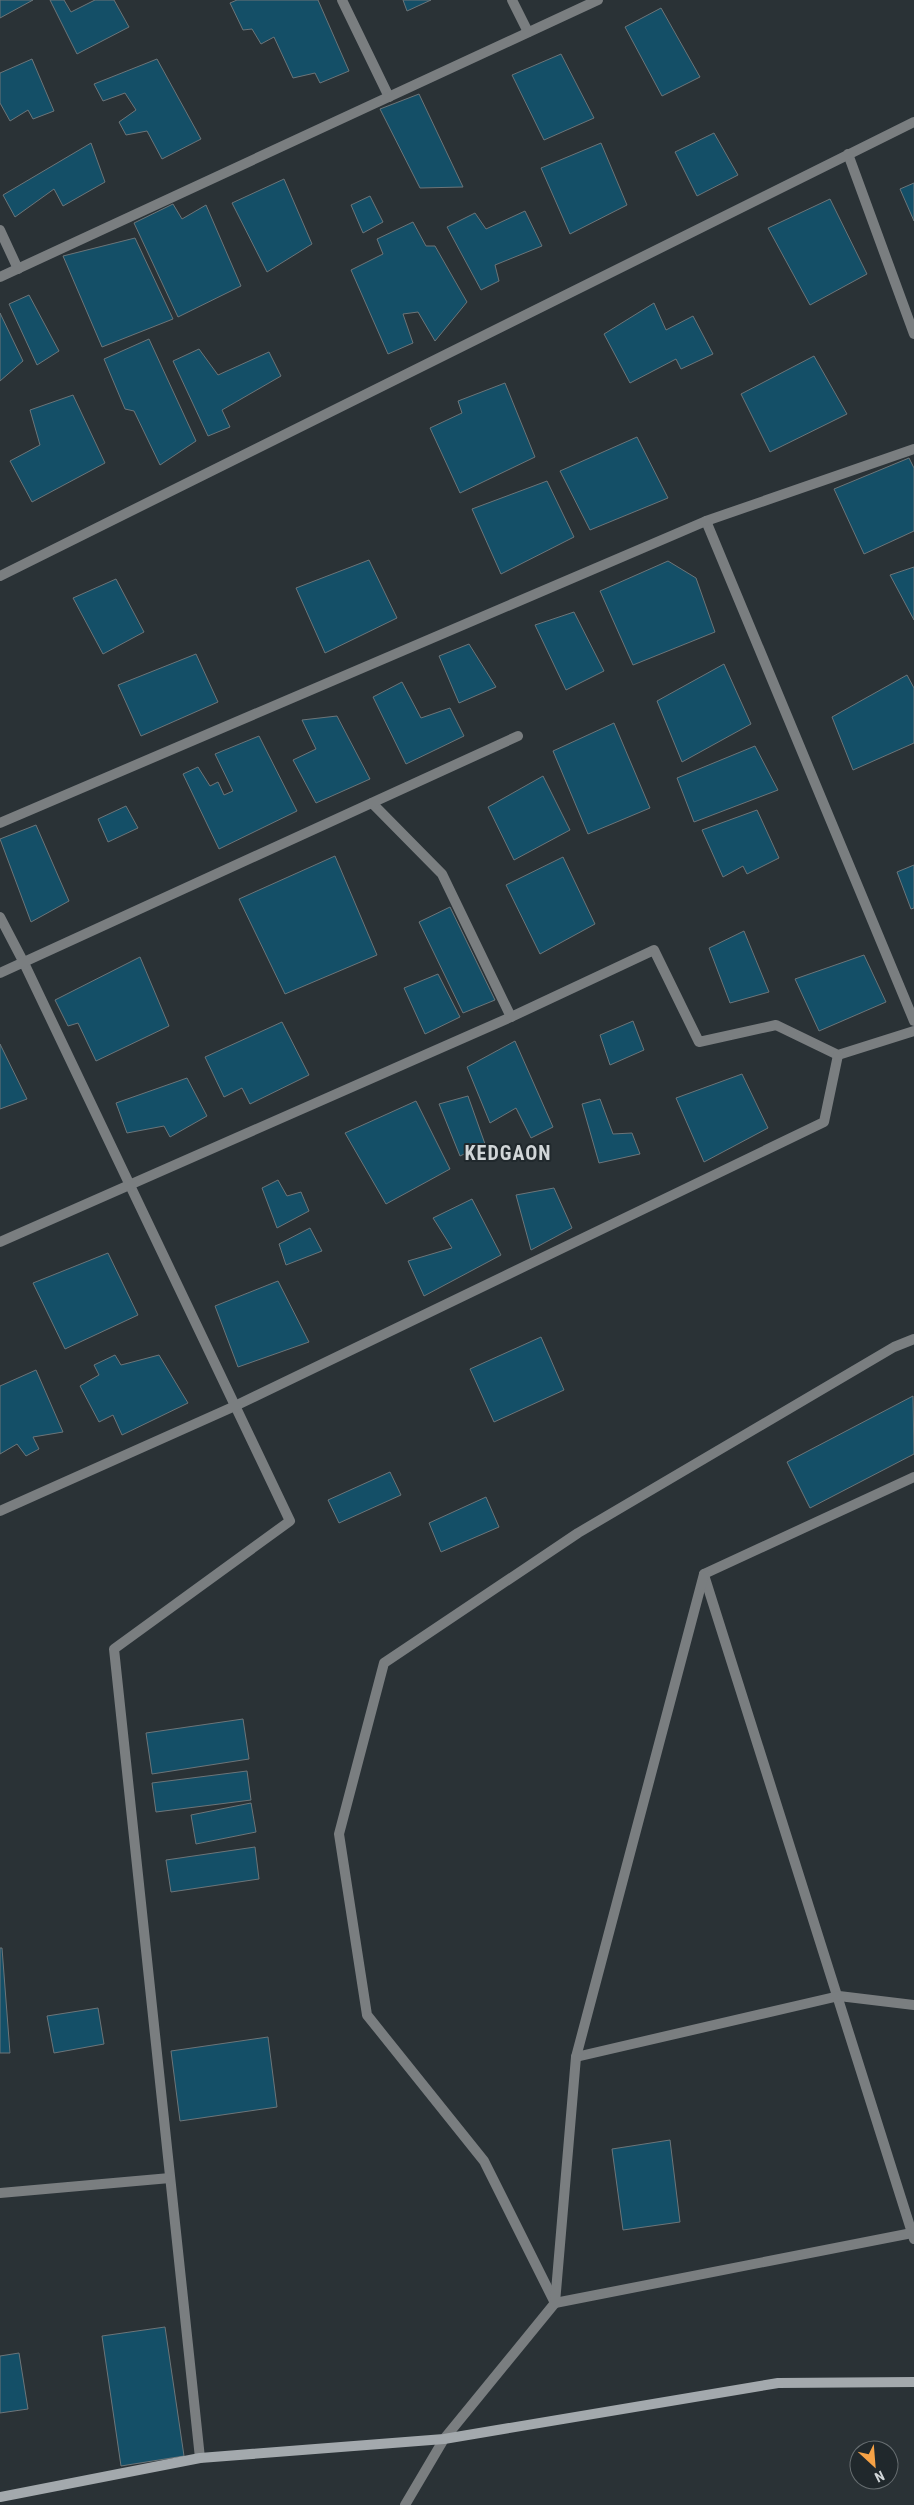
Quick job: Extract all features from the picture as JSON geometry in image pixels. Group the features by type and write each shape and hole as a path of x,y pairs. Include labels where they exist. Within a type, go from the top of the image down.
{"main road":[{"path":"0,2497 200,2458 444,2439 778,2383 914,2382"}],"street":[{"path":"342,0 389,97"},
{"path":"512,0 528,32"},
{"path":"0,277 598,0"},
{"path":"0,576 914,122"},
{"path":"848,154 914,334"},
{"path":"0,230 18,269"},
{"path":"0,822 706,521 914,449"},
{"path":"706,521 914,1021"},
{"path":"0,973 518,736"},
{"path":"372,803 442,874 510,1017"},
{"path":"0,918 24,963 290,1521 114,1650 200,2458"},
{"path":"0,1242 510,1017 654,950 699,1042 776,1025 838,1055 914,1030"},
{"path":"0,1511 235,1406 824,1122 838,1055"},
{"path":"555,2303 484,2161 368,2016 340,1834 384,1663 578,1533 894,1347 914,1339"},
{"path":"704,1574 914,1477"},
{"path":"555,2303 913,2236 839,1996 704,1574"},
{"path":"405,2505 444,2439 555,2303 576,2057 704,1574"},
{"path":"576,2057 839,1996 914,2005"},
{"path":"0,2192 170,2178"}],"building":[{"path":"0,0 33,0 0,18"},
{"path":"50,0 64,0 71,12 95,0 114,0 129,27 77,54"},
{"path":"237,0 318,0 349,71 320,83 315,73 293,78 274,37 261,44 252,29 243,30 230,3"},
{"path":"403,0 431,0 407,11"},
{"path":"661,8 700,77 662,96 625,27"},
{"path":"561,54 594,118 544,140 512,75"},
{"path":"32,59 54,111 33,119 28,110 10,121 0,103 0,73"},
{"path":"157,59 201,139 162,159 147,131 126,135 119,122 136,110 125,93 103,101 94,84"},
{"path":"419,94 463,187 420,188 380,109"},
{"path":"714,133 738,175 697,196 675,152"},
{"path":"91,143 105,182 63,206 54,189 15,217 3,195"},
{"path":"601,143 627,205 570,234 541,168"},
{"path":"284,179 312,244 267,272 232,203"},
{"path":"914,183 914,221 900,189"},
{"path":"370,196 383,222 363,233 351,205"},
{"path":"830,199 867,274 810,305 768,228"},
{"path":"173,204 182,219 206,205 241,286 178,317 134,223"},
{"path":"525,211 542,246 495,265 499,281 481,290 447,227 475,213 486,229"},
{"path":"413,222 426,246 435,246 467,302 435,341 418,312 403,314 413,343 388,354 351,270 383,254 377,239"},
{"path":"135,238 173,319 102,347 63,256"},
{"path":"29,295 59,351 37,365 9,304"},
{"path":"654,303 666,330 693,316 713,354 681,369 676,359 630,383 604,334"},
{"path":"0,313 23,361 0,381"},
{"path":"149,339 196,441 160,465 134,411 125,409 104,359"},
{"path":"199,349 218,375 269,352 281,376 222,410 230,427 208,436 173,361"},
{"path":"814,356 847,414 770,452 741,394"},
{"path":"505,383 535,457 460,493 430,428 462,413 458,401"},
{"path":"73,395 105,463 32,502 10,461 40,445 30,410"},
{"path":"637,437 668,498 590,530 560,471"},
{"path":"909,458 914,468 914,531 864,554 834,489"},
{"path":"547,481 574,537 501,574 472,509"},
{"path":"369,560 397,618 325,653 296,588"},
{"path":"668,561 696,578 715,632 633,665 600,591"},
{"path":"914,567 914,620 890,575"},
{"path":"116,579 144,632 103,654 73,598"},
{"path":"574,612 604,671 566,690 535,625"},
{"path":"469,644 496,687 459,703 439,656"},
{"path":"196,654 218,702 141,736 118,685"},
{"path":"724,664 751,724 682,762 657,701"},
{"path":"907,675 914,688 914,743 853,770 832,717"},
{"path":"402,682 421,718 450,708 464,736 406,764 373,697"},
{"path":"337,716 370,779 316,803 293,760 316,749 302,720"},
{"path":"614,723 650,808 588,834 553,751"},
{"path":"259,736 297,811 219,849 183,774 198,767 210,786 218,782 224,795 233,791 215,754"},
{"path":"755,746 778,790 694,822 677,778"},
{"path":"543,776 570,830 514,860 488,807"},
{"path":"126,806 138,828 108,842 98,819"},
{"path":"757,810 779,858 747,874 743,866 723,877 702,830"},
{"path":"36,825 69,901 31,922 0,839"},
{"path":"335,856 377,955 285,994 239,899"},
{"path":"563,857 595,924 540,954 506,885"},
{"path":"914,865 914,908 911,909 897,872"},
{"path":"450,907 495,1000 463,1013 419,922"},
{"path":"744,931 769,992 730,1003 709,948"},
{"path":"864,955 886,1002 819,1031 795,979"},
{"path":"140,957 169,1026 96,1061 78,1023 68,1026 55,1000"},
{"path":"438,974 460,1017 425,1034 404,988"},
{"path":"633,1021 644,1050 610,1065 600,1035"},
{"path":"282,1022 309,1075 250,1104 242,1088 224,1097 205,1057"},
{"path":"515,1041 553,1127 531,1138 516,1108 490,1123 467,1067"},
{"path":"0,1044 27,1099 0,1109"},
{"path":"742,1074 768,1128 704,1162 676,1098"},
{"path":"187,1078 207,1116 170,1137 164,1126 127,1133 116,1103"},
{"path":"468,1096 485,1144 460,1156 439,1104"},
{"path":"600,1099 613,1134 632,1133 640,1154 599,1163 582,1104"},
{"path":"416,1101 450,1169 386,1204 345,1133"},
{"path":"278,1180 287,1196 301,1192 309,1211 277,1228 262,1188"},
{"path":"554,1188 572,1228 531,1250 516,1195"},
{"path":"472,1199 501,1255 424,1296 408,1261 452,1248 433,1218"},
{"path":"310,1228 322,1251 286,1265 279,1244"},
{"path":"108,1253 138,1315 65,1349 33,1283"},
{"path":"278,1281 309,1342 238,1367 215,1306"},
{"path":"541,1337 564,1390 494,1422 470,1369"},
{"path":"115,1355 121,1365 159,1355 188,1403 122,1435 113,1415 99,1422 80,1386 99,1375 94,1365"},
{"path":"36,1370 63,1432 33,1437 39,1449 26,1456 17,1444 0,1454 0,1386"},
{"path":"913,1396 914,1454 810,1508 787,1462"},
{"path":"390,1472 401,1495 339,1523 328,1500"},
{"path":"486,1497 499,1527 441,1552 429,1523"},
{"path":"243,1719 249,1759 152,1774 146,1733"},
{"path":"247,1771 251,1800 156,1812 152,1783"},
{"path":"251,1803 256,1832 196,1844 191,1815"},
{"path":"255,1847 259,1879 171,1892 166,1860"},
{"path":"0,1948 2,1948 10,2053 0,2053"},
{"path":"98,2008 104,2044 54,2053 47,2016"},
{"path":"268,2037 277,2107 180,2121 171,2051"},
{"path":"670,2140 680,2222 623,2230 612,2149"},
{"path":"165,2327 184,2456 121,2466 102,2336"},
{"path":"19,2353 28,2409 0,2413 0,2356"}],"district":[{"name":"KEDGAON","path":"508,1153"}]}
